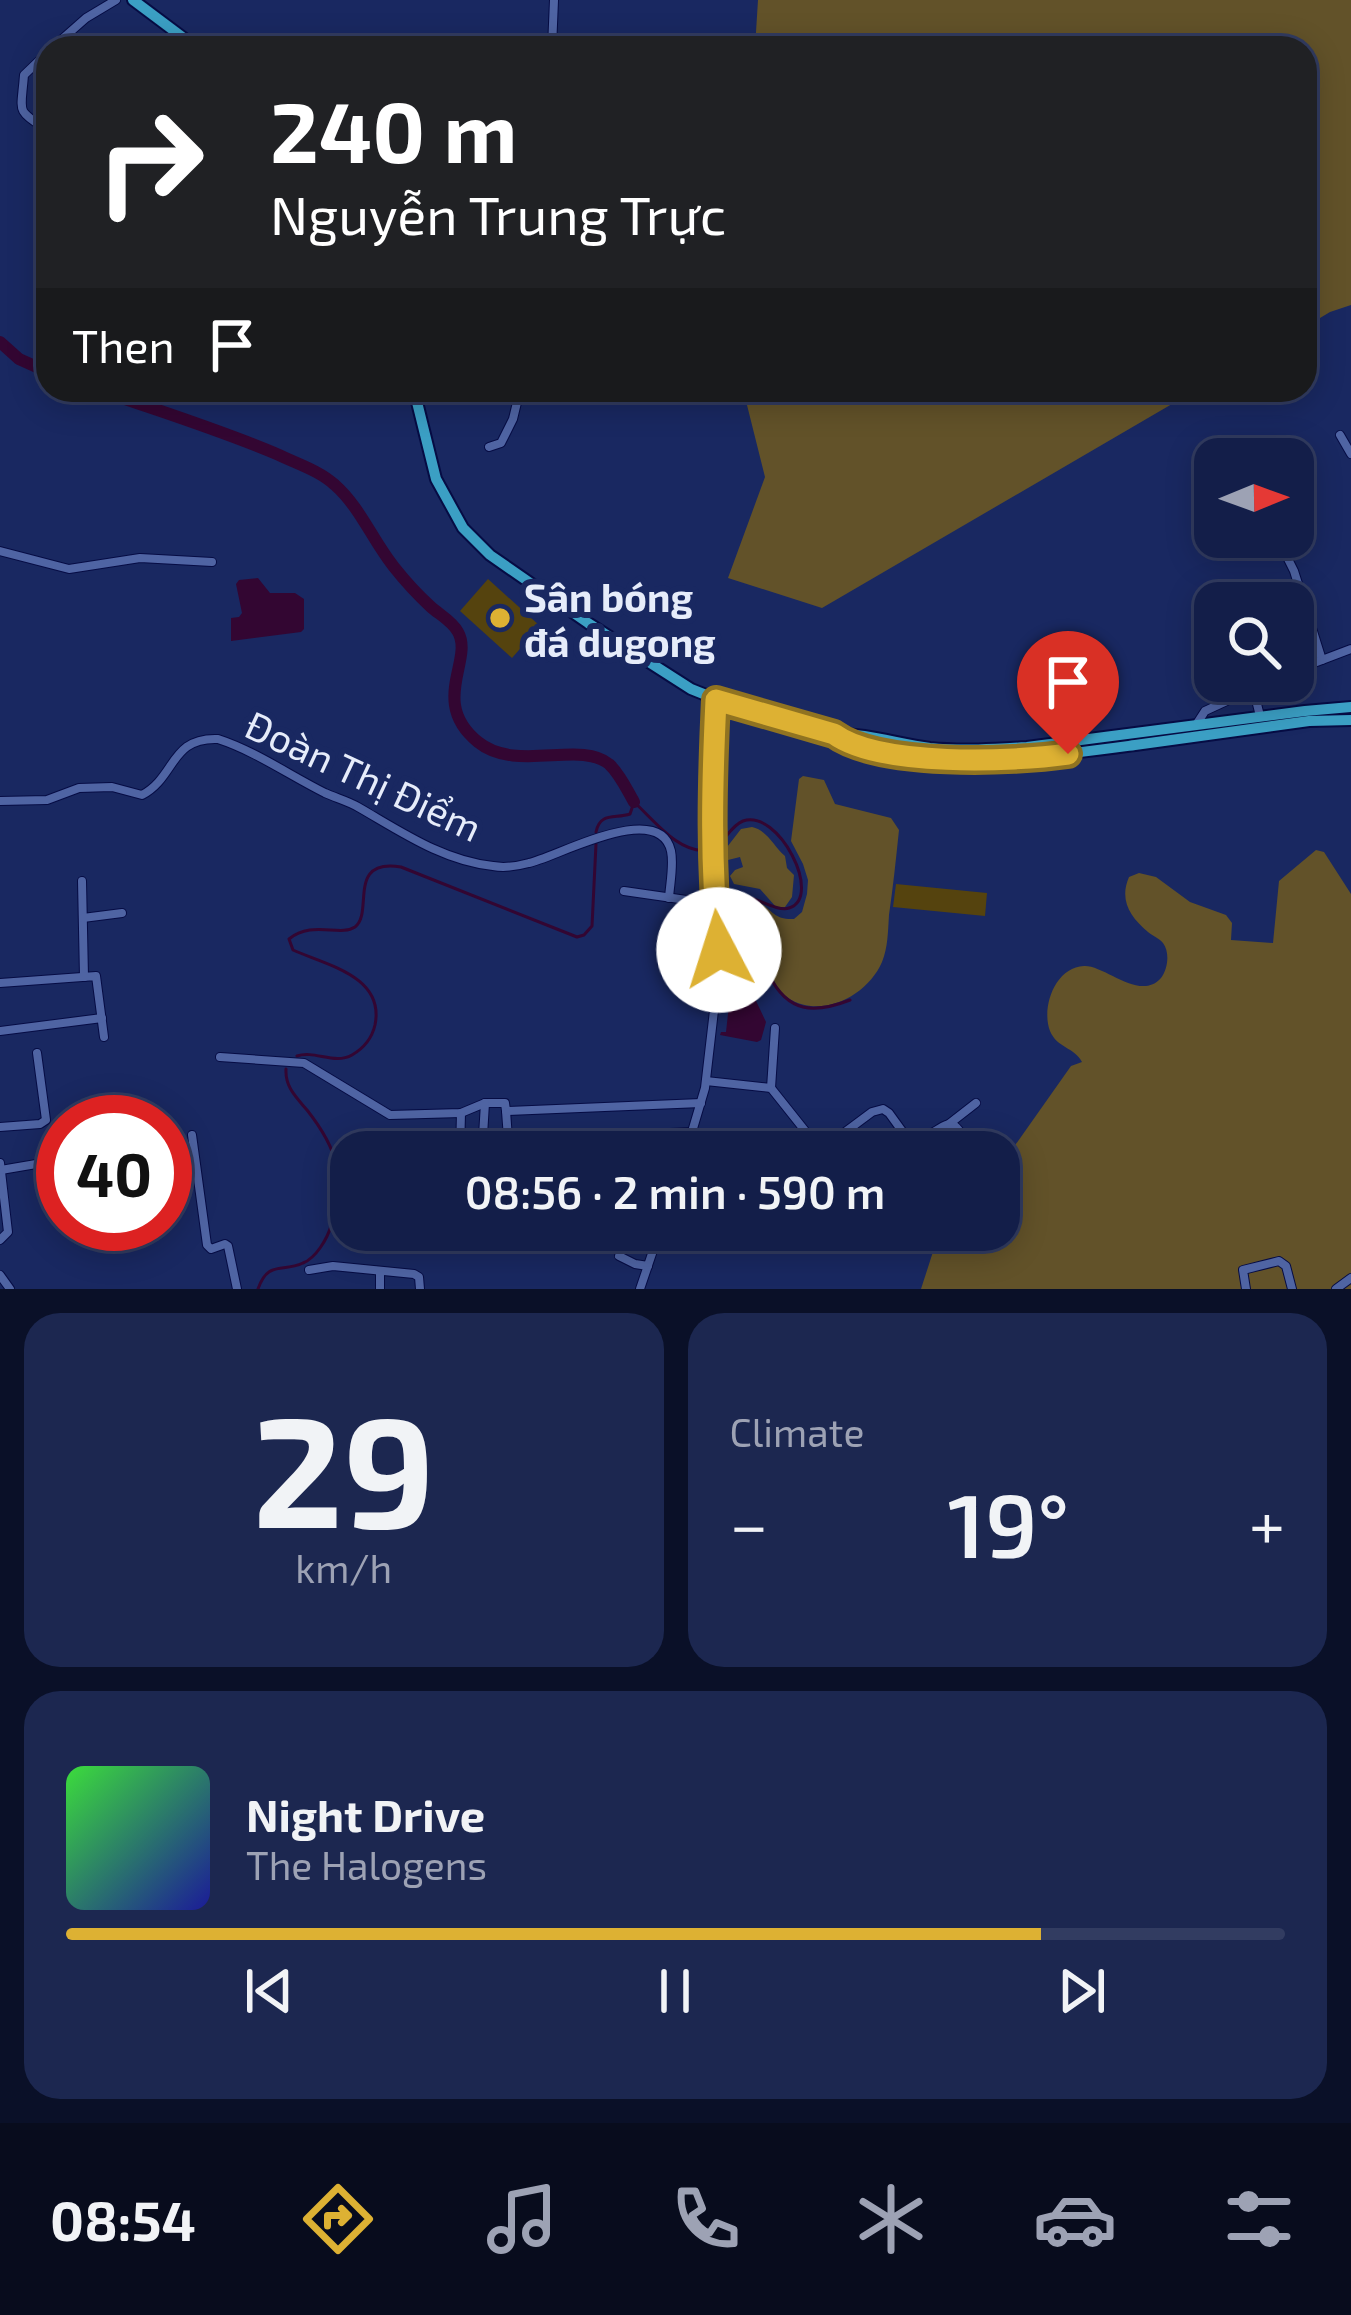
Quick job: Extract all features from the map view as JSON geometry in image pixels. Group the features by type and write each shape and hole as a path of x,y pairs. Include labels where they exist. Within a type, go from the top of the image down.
{"main road":[{"path":"134,0 181,36"},
{"path":"417,402 436,479 463,528 490,555 673,679 716,700 834,734 928,748 1027,747 1196,724 1351,720"},
{"path":"834,734 845,742 888,752 990,761 1039,758 1351,707"}],"street":[{"path":"66,36 116,0"},
{"path":"552,36 554,0"},
{"path":"36,63 24,75 21,108 36,123"},
{"path":"489,447 501,443 516,402"},
{"path":"1340,435 1351,454"},
{"path":"0,551 69,569 140,558 212,562"},
{"path":"1288,558 1322,660"},
{"path":"1314,663 1351,649"},
{"path":"693,1131 706,1081 719,950 711,816 716,700"},
{"path":"1196,724 1205,711 1224,702"},
{"path":"1257,702 1262,722"},
{"name":"Đoàn Thị Điểm","path":"0,801 36,802 79,788 112,787 142,795 156,786 182,749 209,738 228,742 406,836 491,866 542,859 581,842 630,830 654,833 671,852 669,898"},
{"path":"82,880 84,977"},
{"path":"624,892 714,904"},
{"path":"83,918 122,913"},
{"path":"0,983 98,978 104,1037"},
{"path":"0,1031 102,1018"},
{"path":"775,1028 771,1088 818,1147 825,1147 876,1110 885,1110 901,1131"},
{"path":"0,1127 46,1120 37,1052"},
{"path":"220,1057 304,1064 391,1115 461,1114 485,1103 506,1102 507,1131"},
{"path":"706,1081 771,1088"},
{"path":"506,1111 701,1102"},
{"path":"483,1131 485,1103"},
{"path":"936,1131 976,1103"},
{"path":"461,1114 461,1131"},
{"path":"949,1124 961,1131"},
{"path":"850,1129 854,1131"},
{"path":"192,1135 207,1245 211,1249 228,1246 237,1289"},
{"path":"0,1240 8,1232 0,1167 36,1164"},
{"path":"640,1289 653,1251"},
{"path":"619,1256 648,1266"},
{"path":"1246,1289 1243,1270 1280,1261 1292,1289"},
{"path":"309,1270 333,1266 414,1274 420,1289"},
{"path":"380,1271 380,1289"},
{"path":"0,1275 10,1289"},
{"path":"1336,1289 1351,1278"}],"shaded area":[{"path":"758,0 1351,0 1351,305 1317,320 1317,36 756,36"},
{"path":"1175,402 822,608 728,578 765,477 747,405"},
{"path":"258,578 270,593 295,593 304,599 301,632 231,641 231,618 242,613 236,584"},
{"name":"Sân bóng đá dugong","path":"488,579 540,626 512,658 460,611"},
{"path":"803,776 824,780 835,804 891,818 899,830 882,962 855,994 829,1005 801,1004 781,992 762,938 743,907 756,901 787,919 802,912 808,880 791,841"},
{"path":"752,827 785,856 794,875 792,897 785,907 776,907 760,889 734,884 730,876 743,867 740,857 717,860 741,829"},
{"path":"1316,850 1324,852 1351,894 1351,1289 921,1289 933,1251 1020,1251 1020,1138 1071,1066 1082,1062 1050,1031 1047,1011 1058,981 1084,966 1143,986 1161,978 1167,960 1165,947 1131,914 1125,893 1129,877 1139,873 1156,877 1190,902 1226,915 1232,923 1231,940 1273,943 1279,881"},
{"path":"896,884 987,893 985,916 893,907"},
{"path":"738,982 748,984 766,1022 757,1042 720,1035 726,1032 728,989 739,991"}],"waterway":[{"path":"0,342 36,367"},
{"path":"134,402 257,446 329,480 352,503 386,557 458,632 456,712 478,742 510,755 597,757 613,768 634,802"},
{"path":"596,832 605,819 630,814 634,802 677,841 707,850"},
{"path":"716,847 743,821 756,821 782,840 799,872 799,901 784,909 744,896 737,904 739,909 769,975 785,997 814,1008 850,1000"},
{"path":"297,1056 345,1058 372,1034 376,1008 362,984 336,967 293,950 289,939 316,929 355,927 373,871 401,867 577,937 592,926 596,844"},
{"path":"258,1289 266,1274 308,1261 317,1253 336,1209 338,1178 332,1151 292,1091 286,1069"}],"place":[{"name":"Sân bóng đá dugong","path":"500,618"}],"route":[{"path":"719,950 711,816 716,700 834,734 845,742 903,754 990,761 1068,754"}]}
